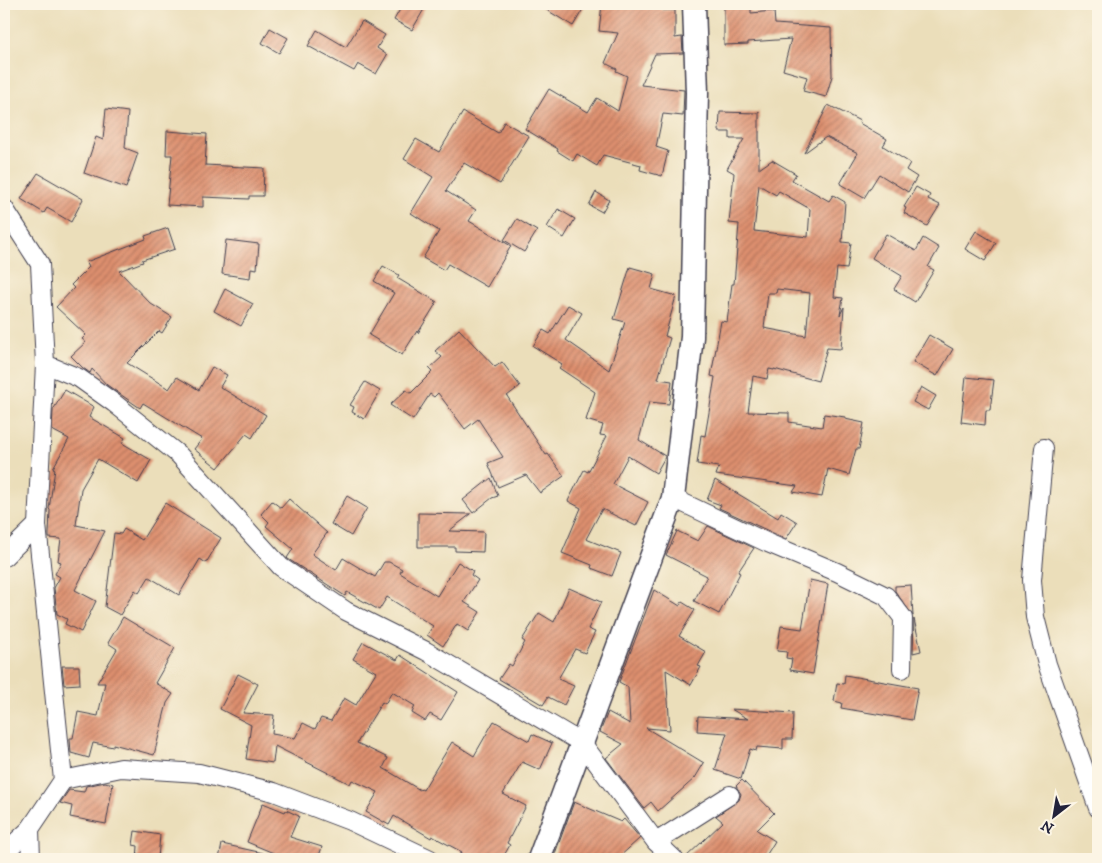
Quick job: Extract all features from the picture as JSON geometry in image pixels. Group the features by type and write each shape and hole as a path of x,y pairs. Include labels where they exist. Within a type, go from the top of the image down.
{"street":[{"path":"539,859 673,498 692,337 697,93 694,4"},
{"path":"4,208 40,264 45,364 37,525 63,780 30,829 4,852"},
{"path":"45,364 79,378 114,403 179,455 281,567 346,611 426,651 582,743 656,842 674,859"},
{"path":"1044,448 1032,580 1036,617 1048,664 1098,808"},
{"path":"673,498 886,596 903,618 902,669"},
{"path":"4,557 37,525"},
{"path":"63,780 121,768 199,773 274,792 350,820 430,859"},
{"path":"656,842 730,795"},
{"path":"30,829 31,859"}],"building":[{"path":"403,4 427,4 412,30 394,20"},
{"path":"537,4 586,4 573,26"},
{"path":"602,4 662,4 662,10 675,10 675,38 682,37 683,53 655,54 641,85 684,90 683,116 663,114 656,147 668,151 662,176 640,170 641,165 603,155 597,166 577,154 573,161 557,151 558,149 525,129 549,89 588,112 597,98 618,111 627,76 605,63 618,33 599,31"},
{"path":"724,4 751,4 751,13 774,11 775,24 831,28 832,76 826,97 803,91 807,77 783,70 791,39 724,45"},
{"path":"362,21 385,35 377,48 387,55 376,74 358,64 354,71 308,46 317,30 346,47"},
{"path":"270,28 288,38 279,53 262,43"},
{"path":"828,105 860,121 859,123 887,139 883,146 910,163 906,170 917,177 908,192 879,174 864,198 840,184 858,153 826,137 804,153"},
{"path":"106,109 128,112 125,148 138,153 126,188 84,173 96,137 103,140"},
{"path":"759,111 759,169 772,160 796,174 792,180 829,201 833,195 845,202 842,242 851,243 847,269 837,268 834,297 843,298 840,315 844,307 841,349 827,348 818,381 774,369 769,369 767,379 753,376 748,412 789,413 789,422 822,427 824,414 845,417 845,419 864,423 859,449 856,449 849,475 828,469 822,497 793,492 797,486 716,475 719,467 697,464 701,435 705,436 715,377 711,376 721,321 727,322 732,284 734,284 739,224 729,223 734,173 727,169 744,139 730,139 730,132 719,132 720,112 758,113","holes":["759,185 776,195 779,191 810,209 808,237 754,231","777,289 810,293 806,336 764,328 768,293 776,293"]},
{"path":"463,112 498,133 504,122 529,136 500,184 464,163 446,191 476,210 469,221 511,246 487,287 448,264 444,270 423,258 439,231 411,213 433,177 404,159 416,139 439,152"},
{"path":"167,131 207,134 205,165 264,168 263,196 249,196 249,199 203,197 203,207 167,205 172,155 166,155"},
{"path":"38,173 83,199 71,222 47,208 44,213 21,199"},
{"path":"916,187 930,195 928,199 940,205 927,226 904,213 906,208 904,207"},
{"path":"596,192 609,200 602,212 589,205"},
{"path":"558,209 575,219 564,238 547,227"},
{"path":"517,219 537,231 524,252 504,240"},
{"path":"168,228 175,249 142,260 143,262 119,271 151,304 172,317 162,333 159,331 127,363 169,389 177,377 199,390 212,367 227,375 220,387 266,415 252,438 246,434 218,468 194,449 202,439 143,403 140,408 107,385 92,369 90,373 83,368 71,356 86,342 82,339 86,335 56,307 74,288 71,285 89,267 86,262 146,239 145,236"},
{"path":"976,231 996,243 985,261 965,249"},
{"path":"886,234 916,251 923,238 939,248 928,267 934,270 915,302 894,289 902,276 872,258"},
{"path":"226,240 259,244 257,269 251,268 250,278 222,274"},
{"path":"383,266 399,275 397,278 437,302 402,355 369,335 394,293 374,281"},
{"path":"630,267 655,274 651,289 676,296 665,336 670,338 658,379 672,381 669,404 649,402 639,440 665,456 656,473 628,456 613,484 648,502 636,526 602,509 586,539 621,553 612,576 591,568 592,565 562,553 581,508 568,501 584,470 588,472 607,436 600,435 603,425 586,420 595,392 559,368 562,364 533,346 543,330 550,334 568,305 582,313 566,340 609,370 625,322 614,319"},
{"path":"225,289 253,304 241,326 214,311"},
{"path":"459,329 495,367 502,362 520,386 507,396 546,455 548,454 564,476 540,493 526,475 498,487 488,463 503,457 478,419 465,429 438,393 434,397 430,394 413,420 390,405 406,390 411,393 432,372 429,369 442,357 435,351"},
{"path":"929,335 953,349 937,376 913,362"},
{"path":"966,377 994,380 990,410 986,410 985,425 961,422"},
{"path":"365,382 380,391 364,419 352,412 354,407 350,405"},
{"path":"921,387 936,396 928,410 913,402"},
{"path":"65,390 94,407 89,417 125,438 122,443 151,460 138,483 98,459 81,489 76,525 105,531 75,590 96,601 81,632 65,624 67,619 57,614 54,588 60,577 55,574 61,562 58,561 61,539 49,538 49,509 55,469 53,468 69,439 52,430 53,410"},
{"path":"491,478 498,496 492,498 473,513 463,500"},
{"path":"715,480 778,518 781,512 797,522 786,539 719,508 721,505 707,500"},
{"path":"347,496 367,508 351,536 331,524"},
{"path":"289,499 327,533 312,554 336,570 343,558 375,577 384,562 389,562 402,569 400,573 437,596 458,562 473,571 471,575 478,580 464,602 480,612 468,631 457,624 443,646 427,635 433,626 387,597 379,610 347,592 345,596 288,559 293,549 266,526 269,522 261,514 272,501 281,508"},
{"path":"165,503 221,538 206,563 200,559 179,595 149,577 139,593 135,590 120,615 105,607 114,533 121,534 124,529 142,540"},
{"path":"418,513 471,514 449,531 484,532 483,552 455,551 455,547 418,547"},
{"path":"708,526 754,548 738,572 740,573 719,614 694,601 707,576 666,555 677,531 698,541"},
{"path":"810,580 828,584 813,674 790,670 792,659 786,658 787,652 777,651 781,626 802,629"},
{"path":"911,585 913,616 895,591 895,586"},
{"path":"569,588 601,602 588,629 595,632 585,653 575,649 558,679 574,686 564,705 548,697 543,705 499,679 509,664 512,666 525,642 522,640 539,613 554,622"},
{"path":"654,590 680,606 682,602 695,610 679,636 706,652 698,666 701,667 691,685 666,670 670,730 646,728 704,763 695,778 658,811 651,802 644,808 606,758 623,744 600,732 608,712 630,724 628,687 619,682"},
{"path":"123,617 175,648 155,683 173,694 167,703 154,755 113,744 113,747 93,743 89,758 71,753 70,738 73,738 78,712 98,716 105,683 97,683 117,649 108,643"},
{"path":"914,619 921,651 913,653"},
{"path":"363,642 397,660 400,655 458,692 441,720 430,714 425,721 412,713 415,706 392,692 385,704 382,702 357,743 388,758 383,768 420,790 423,790 452,742 474,756 494,721 529,741 532,734 552,743 540,770 522,762 503,794 526,806 507,843 510,845 502,859 468,859 460,855 462,852 432,836 431,838 394,816 389,825 366,812 378,792 352,780 350,784 275,746 273,763 246,759 251,725 220,709 238,674 258,684 243,713 274,715 272,734 295,738 303,723 315,729 321,718 331,721 344,698 356,705 376,672 353,659"},
{"path":"62,666 79,666 80,684 64,685"},
{"path":"845,675 918,688 912,720 841,708 842,703 834,701 837,683 844,684"},
{"path":"731,709 793,713 792,739 783,739 783,749 757,747 756,751 750,749 741,779 715,770 727,733 697,731 698,716 748,719"},
{"path":"742,780 774,813 757,830 775,841 764,859 684,859 723,822 716,816 739,800 741,794 736,786"},
{"path":"105,782 113,784 106,824 70,817 72,806 60,803 69,790 84,792 86,786"},
{"path":"574,802 621,822 624,819 640,838 617,859 553,859"},
{"path":"263,803 299,816 290,837 322,847 318,859 288,859 247,842"},
{"path":"135,831 160,835 158,859 137,859 138,846 133,845"},
{"path":"222,844 263,853 262,859 219,859"}]}
